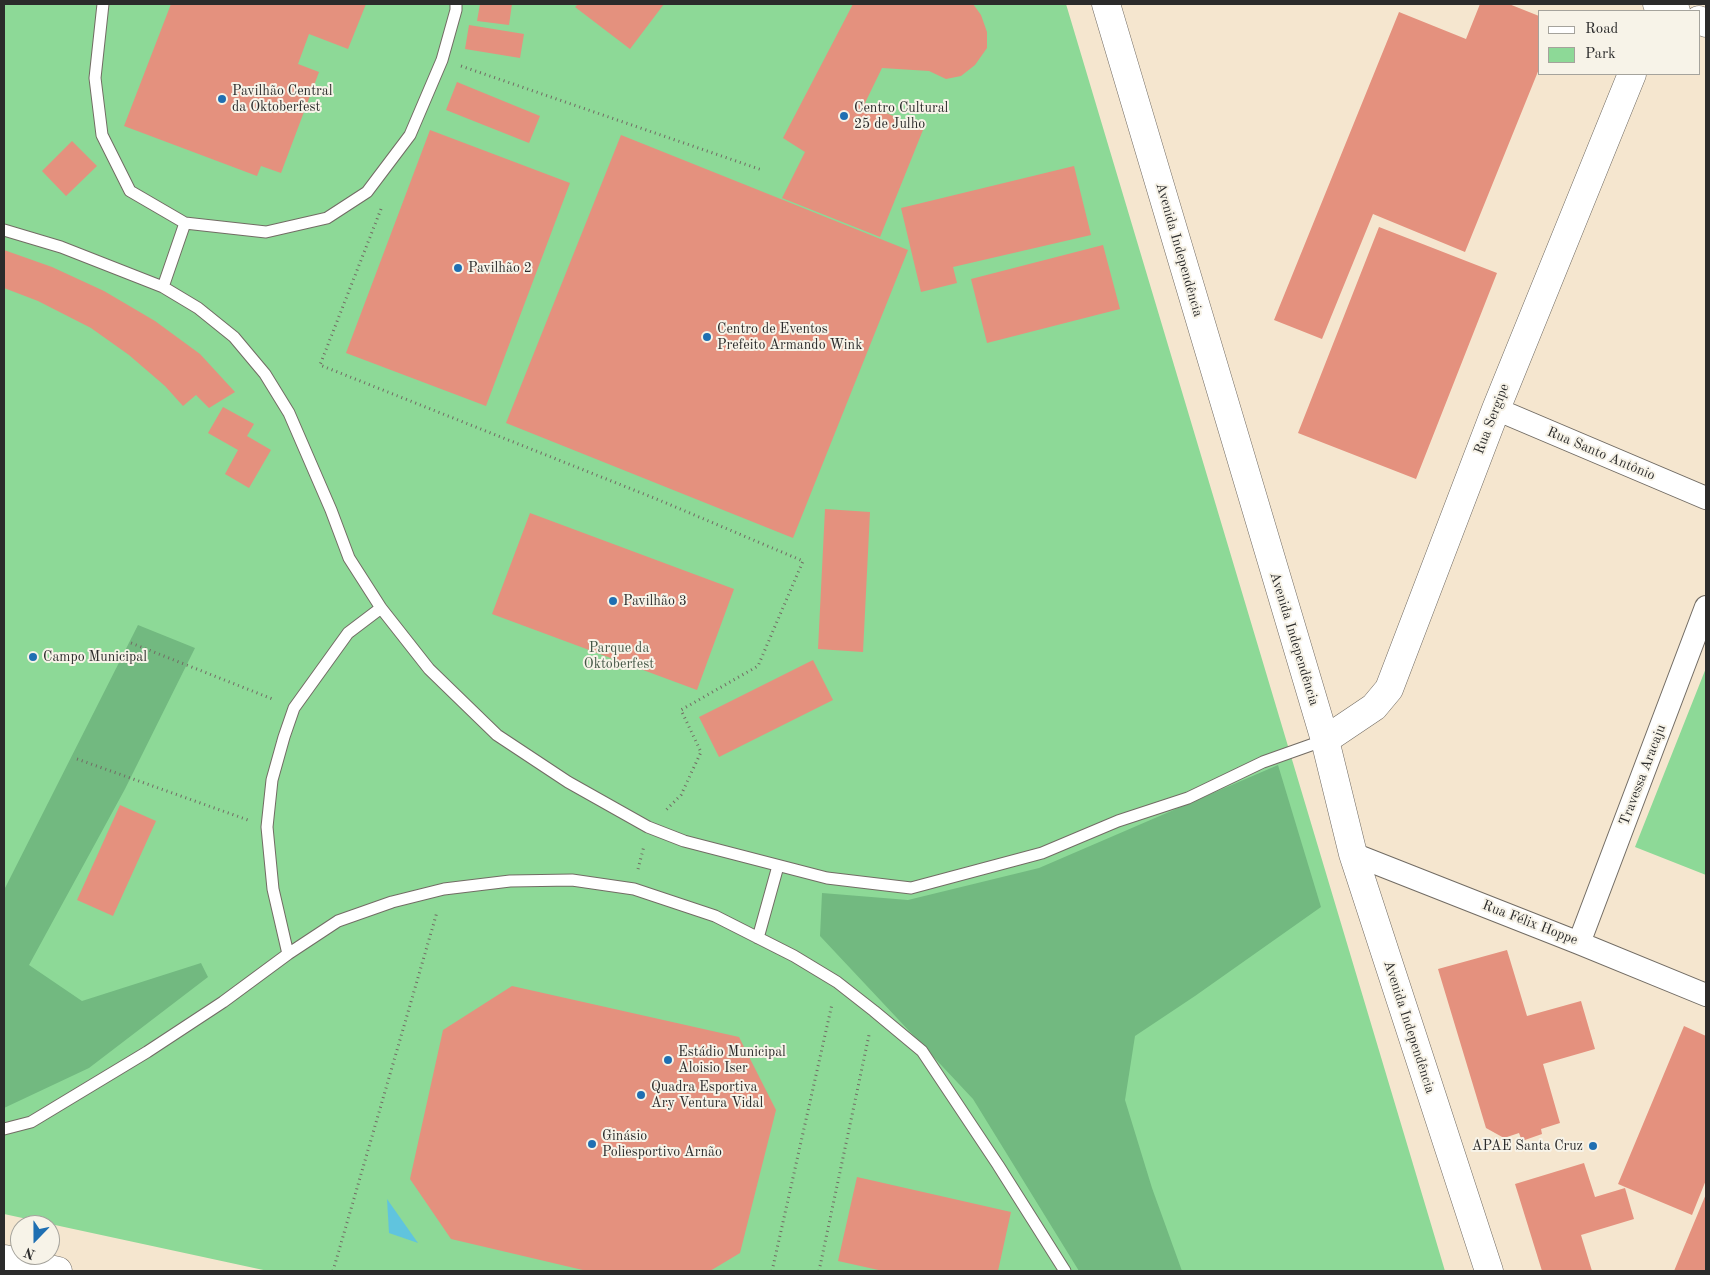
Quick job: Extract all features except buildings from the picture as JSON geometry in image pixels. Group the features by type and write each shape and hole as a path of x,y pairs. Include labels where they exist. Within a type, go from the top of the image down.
{"main road":[{"name":"Avenida Independência","path":"1106,4 1325,740 1353,854 1489,1271"},
{"name":"Rua Sergipe","path":"1325,740 1374,707 1389,689 1496,409 1632,75"},
{"path":"4,1259 58,1271"}],"street":[{"name":"Rua Santo Antônio","path":"1496,409 1706,498"},
{"name":"Travessa Aracaju","path":"1579,943 1706,607"},
{"name":"Rua Félix Hoppe","path":"1353,854 1706,995"}],"lane":[{"path":"103,4 95,78 102,136 130,191 185,223 266,232 327,218 367,192 410,135 442,60 456,4"},
{"path":"163,287 185,223"},
{"path":"4,230 60,247 163,287 198,308 234,337 265,374 289,413 331,510 349,558 381,608 429,668 497,735 568,782 648,827 684,841 827,878 911,888 1042,853 1118,821 1188,798 1263,762 1325,740"},
{"path":"288,954 272,890 267,828 272,780 294,708 348,633 381,608"},
{"path":"758,938 778,866"},
{"path":"4,1129 31,1122 147,1052 338,921 392,902 444,889 510,881 572,880 634,889 716,916 794,956 837,982 874,1011 922,1051 998,1165 1065,1271"}],"path":[{"path":"442,60 762,170"},
{"path":"381,209 320,365 659,500 803,561 758,666 681,710 700,752 681,795 648,827 634,889"},
{"path":"131,643 294,708"},
{"path":"77,759 267,828"},
{"path":"332,1271 444,889"},
{"path":"772,1271 837,982"},
{"path":"819,1271 874,1011"}],"green space":[{"name":"Parque da Oktoberfest","path":"4,4 1066,4 1445,1271 268,1271 60,1226 60,1215 4,1214"},
{"path":"138,625 195,648 125,789 29,965 82,1001 201,963 208,977 89,1068 4,1108 4,890"},
{"path":"1706,668 1706,875 1635,847"},
{"path":"1278,765 1321,907 1135,1036 1125,1100 1152,1188 1182,1271 1079,1271 973,1099 820,936 822,893 908,900 1039,868"}],"water":[{"path":"387,1199 418,1243 389,1233"}],"place":[{"name":"Pavilhão Central da Oktoberfest","path":"222,99"},
{"name":"Centro Cultural 25 de Julho","path":"844,116"},
{"name":"Pavilhão 2","path":"458,268"},
{"name":"Centro de Eventos Prefeito Armando Wink","path":"707,337"},
{"name":"Pavilhão 3","path":"613,601"},
{"name":"Campo Municipal","path":"33,657"},
{"name":"Estádio Municipal Aloisio Iser","path":"668,1060"},
{"name":"Quadra Esportiva Ary Ventura Vidal","path":"641,1095"},
{"name":"Ginásio Poliesportivo Arnão","path":"592,1144"},
{"name":"APAE Santa Cruz","path":"1593,1146"}]}
